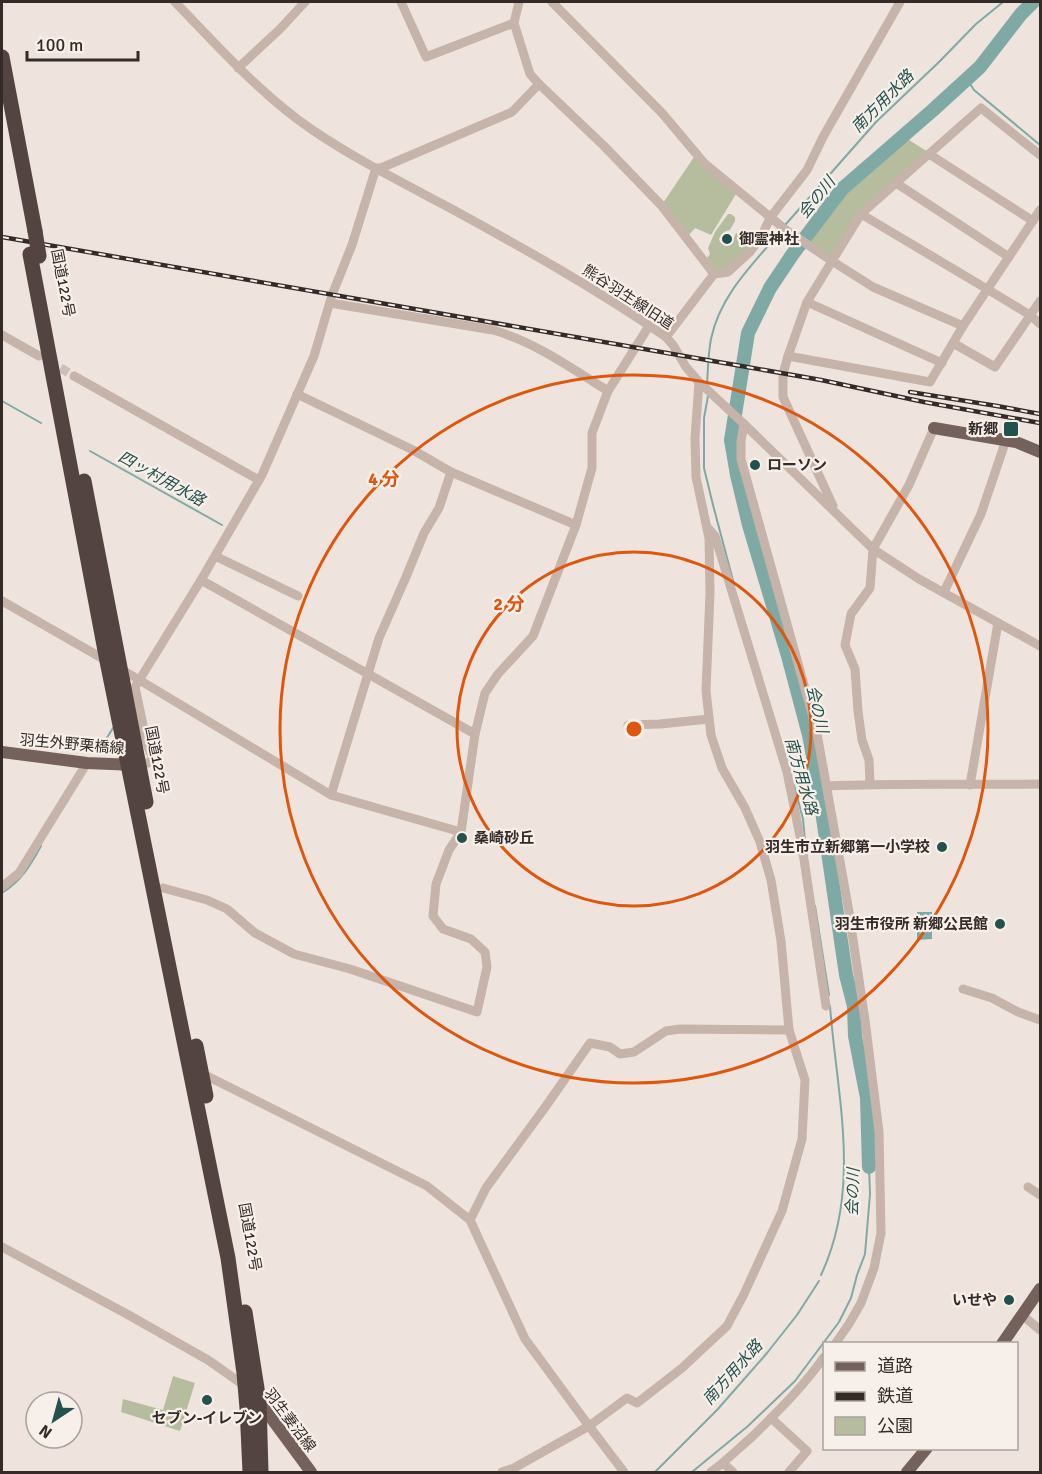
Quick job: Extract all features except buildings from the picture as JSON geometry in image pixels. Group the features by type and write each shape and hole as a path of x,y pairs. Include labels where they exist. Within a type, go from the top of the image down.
{"highway":[{"name":"国道122号","path":"2,57 30,231"},
{"name":"国道122号","path":"2,109 30,231 121,669 134,765 228,1258 245,1386 250,1473"},
{"name":"国道122号","path":"35,255 107,661 163,888 236,1258 259,1401 261,1473"}],"main road":[{"path":"934,428 1006,440 1041,452"},
{"name":"羽生外野栗橋線","path":"2,752 87,763 134,765"},
{"path":"1003,1342 1041,1289"},
{"name":"羽生妻沼線","path":"245,1386 259,1401 311,1473"},
{"path":"907,1473 926,1450"}],"street":[{"name":"熊谷羽生線旧道","path":"175,2 238,68 311,129 376,168 530,252 666,337 699,382 873,549 902,568 1041,646"},
{"path":"238,68 305,2"},
{"path":"401,2 426,57 514,23"},
{"path":"519,2 514,23 530,74 661,205 714,274"},
{"path":"552,2 662,113 704,163 770,218 802,242 873,287 963,326"},
{"path":"666,337 714,274 728,272 750,252 762,235 770,218 807,170 823,137 900,2"},
{"path":"134,765 148,764 153,759 147,744 135,687 259,480 314,356 376,168 381,168 512,112 539,84"},
{"path":"836,512 783,397 783,374 807,302 861,214 981,108 1041,155"},
{"path":"929,154 1033,221"},
{"path":"896,183 1009,257"},
{"path":"788,356 930,382 963,326 1041,210"},
{"path":"861,214 1030,315 1041,324"},
{"path":"953,343 995,367 1041,301"},
{"path":"807,302 942,363"},
{"path":"330,303 507,334 538,348 608,391"},
{"path":"163,888 207,900 227,909 255,933 294,954 350,969 477,1012 487,967 485,952 471,939 443,929 433,916 436,884 449,850 461,832 475,734 485,693 498,674 533,636 576,525 592,468 592,433 608,391 649,326"},
{"path":"2,334 39,356"},
{"path":"74,376 259,480"},
{"path":"502,1473 589,1426 627,1398 637,1403 682,1368 726,1326 744,1294 782,1211 802,1139 805,1080 789,1030 781,941 771,880 760,842 745,808 722,768 711,735 706,690 710,593 709,538 696,477 694,438 699,382"},
{"path":"297,394 413,450 451,472 576,525"},
{"path":"744,424 741,459 816,728 848,906 879,1132 881,1233 874,1268 861,1303 836,1342"},
{"path":"870,784 869,760 862,740 858,711 855,669 845,645 851,614 870,588 873,549 909,485 934,428"},
{"path":"944,592 981,514 1006,440"},
{"path":"331,795 379,638 424,533 439,507 451,472"},
{"path":"707,527 715,537 787,772 802,846 826,1006"},
{"path":"215,556 298,596"},
{"path":"201,580 475,734"},
{"path":"2,601 107,661"},
{"path":"970,785 998,623"},
{"path":"121,669 331,795 461,832"},
{"path":"628,725 709,718"},
{"path":"2,887 19,873 87,763"},
{"path":"826,786 1041,784"},
{"path":"963,989 992,998 1017,1012 1041,1020"},
{"path":"470,1220 486,1188 590,1043 610,1047 620,1054 634,1052 666,1031 680,1029 789,1030"},
{"path":"201,1073 427,1186 470,1220 525,1339 624,1473"},
{"path":"1028,1187 1041,1195"},
{"path":"2,1247 208,1360 245,1386"},
{"path":"1022,1315 1041,1330"},
{"path":"711,1473 771,1418 806,1382 823,1360"},
{"path":"771,1418 807,1451 790,1473"},
{"path":"723,1463 733,1473"}],"green space":[{"path":"906,138 928,152 859,213 831,259 806,243 837,200"},
{"path":"694,157 736,194 711,235 695,228 689,235 663,203"},
{"path":"728,214 735,217 735,221 730,230 721,235 720,242 728,246 736,233 744,232 750,238 751,244 747,251 727,269 716,270 707,258 710,254 708,248 715,232"},
{"path":"173,1376 195,1383 180,1431 121,1412 123,1399 163,1410"}],"water":[{"path":"917,912 932,912 932,939 917,940"}],"waterway":[{"name":"南方用水路","path":"786,224 876,122 976,24 1003,2"},
{"name":"会の川","path":"869,1167 867,1098 855,1036 854,1006 846,975 817,777 809,735 788,656 749,525 731,440 748,333 770,288 792,255 842,189 980,67 1033,2"},
{"path":"967,79 974,90 1040,145"},
{"name":"南方用水路","path":"707,385 711,339 722,308 739,281 781,231"},
{"name":"南方用水路","path":"708,396 704,418 704,468 734,584"},
{"name":"四ッ村用水路","path":"2,401 41,423"},
{"name":"四ッ村用水路","path":"90,451 222,525"},
{"name":"四ッ村用水路","path":"100,749 113,728"},
{"name":"南方用水路","path":"794,785 803,819 805,841"},
{"name":"四ッ村用水路","path":"2,893 25,872 41,846"},
{"name":"南方用水路","path":"815,906 829,995"},
{"name":"南方用水路","path":"821,1275 833,1242 841,1209 844,1175 844,1142 830,1006"},
{"name":"会の川","path":"824,1342 839,1322 851,1298 865,1254 870,1194 869,1167"},
{"name":"南方用水路","path":"655,1472 717,1410 767,1353 797,1315 819,1281"},
{"name":"会の川","path":"692,1472 748,1426 795,1381 823,1343"}],"tunnel":[{"path":"49,361 74,376"}],"railway":[{"path":"2,237 821,380 1040,423"},
{"path":"910,392 1040,414"}],"place":[{"name":"御霊神社","path":"727,239"},
{"name":"新郷","path":"1011,429"},
{"name":"ローソン","path":"755,465"},
{"name":"桑崎砂丘","path":"462,838"},
{"name":"羽生市立新郷第一小学校","path":"942,847"},
{"name":"羽生市役所 新郷公民館","path":"1000,924"},
{"name":"いせや","path":"1009,1300"},
{"name":"セブン-イレブン","path":"207,1400"}]}
